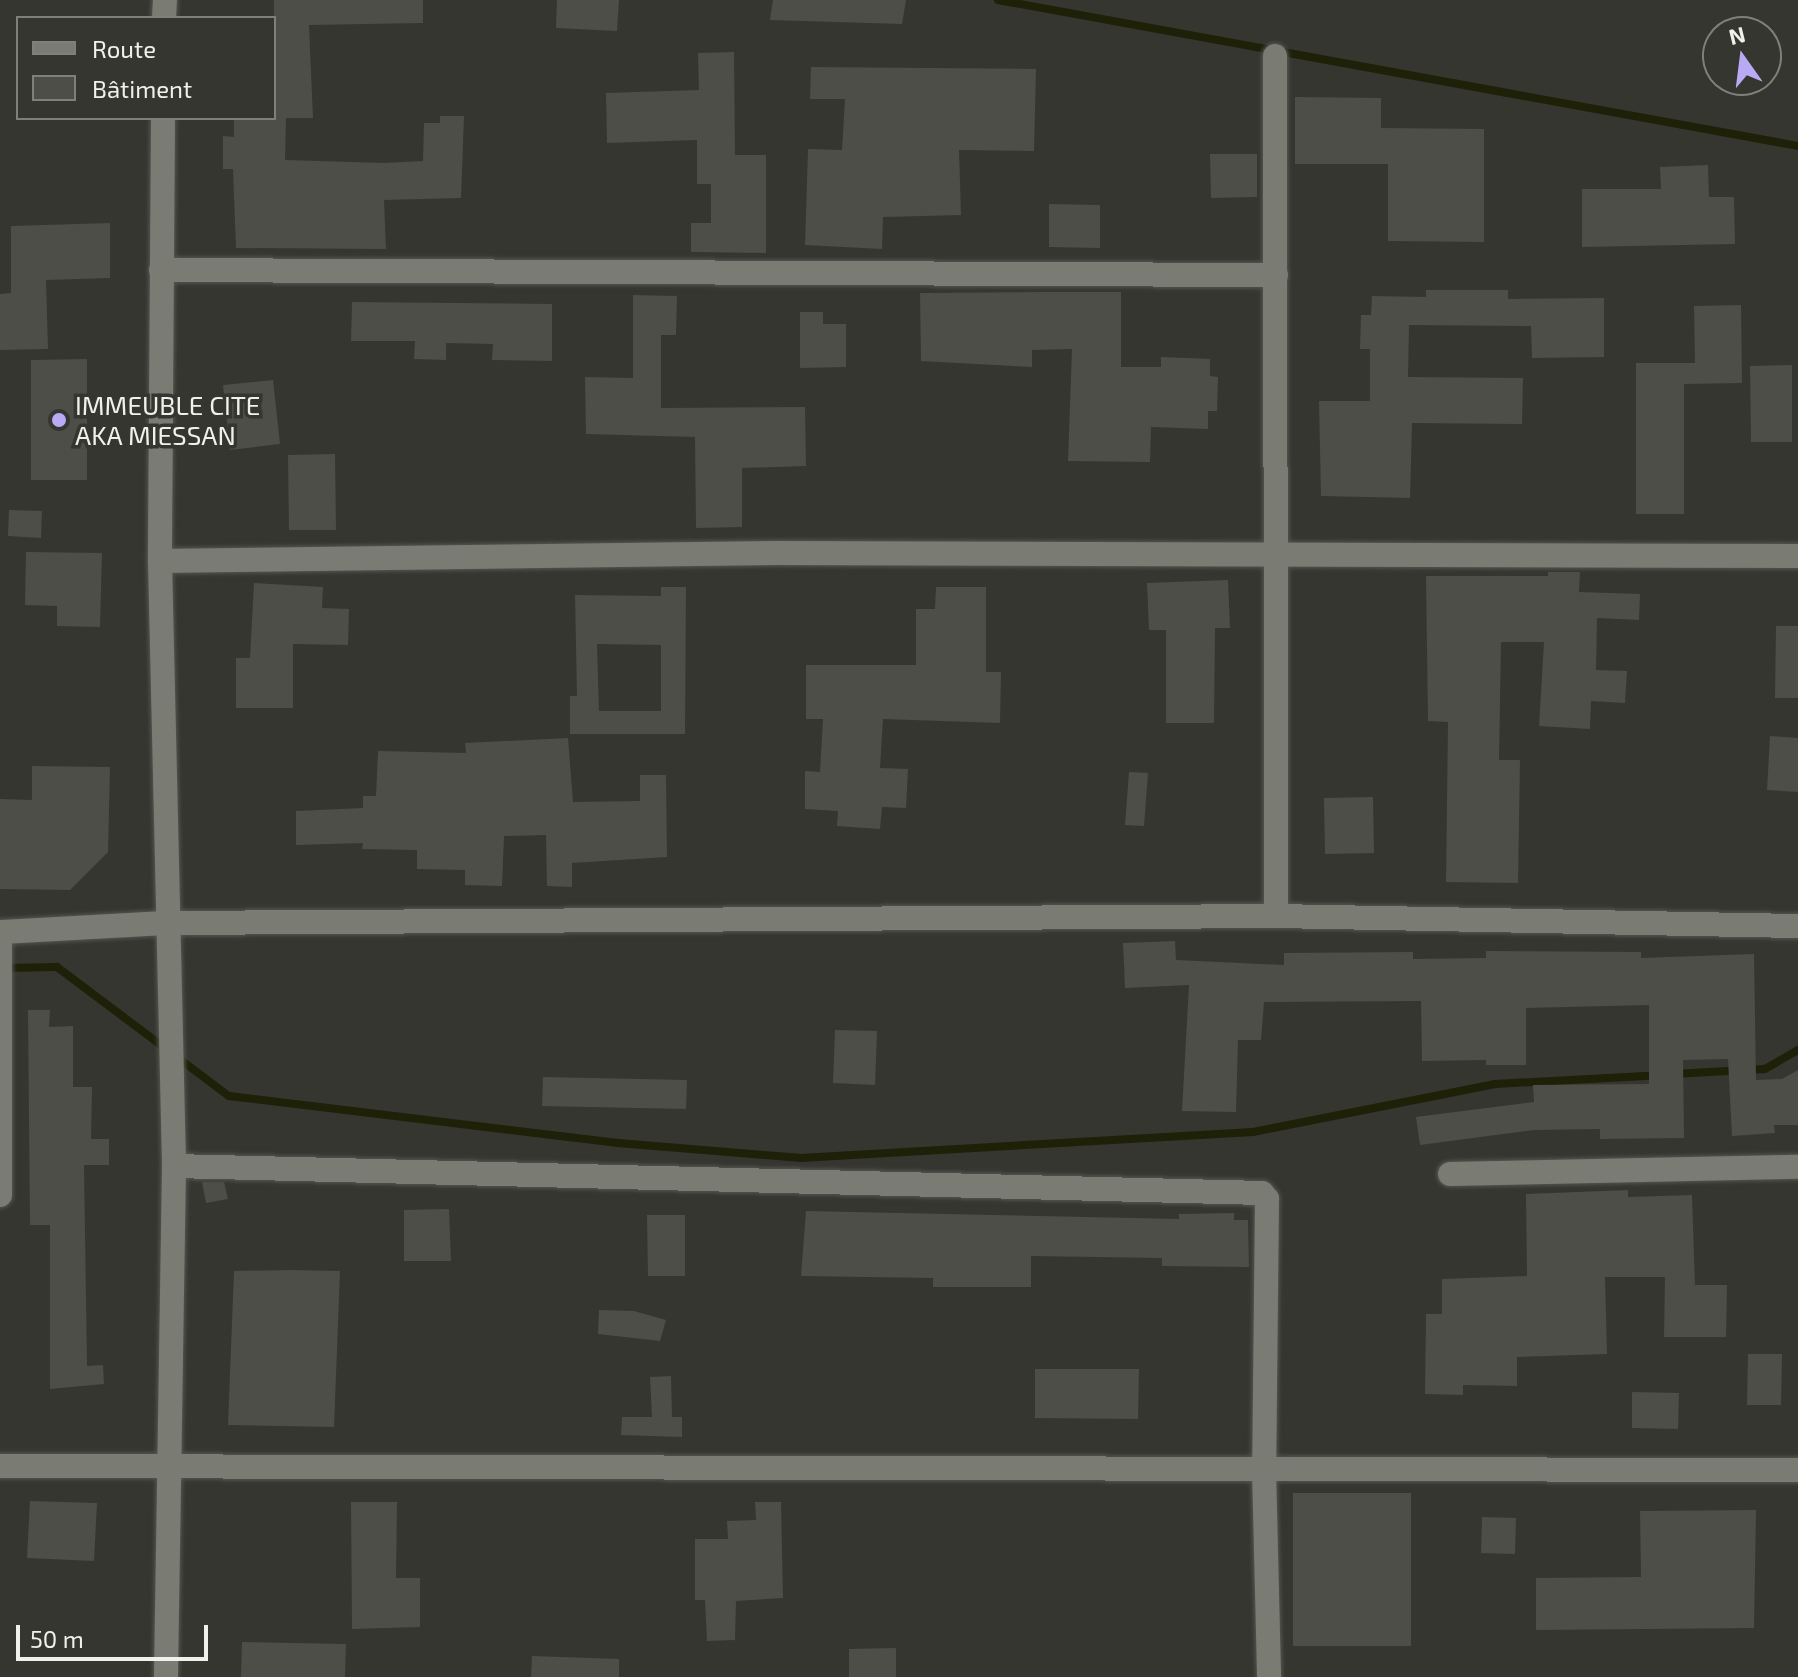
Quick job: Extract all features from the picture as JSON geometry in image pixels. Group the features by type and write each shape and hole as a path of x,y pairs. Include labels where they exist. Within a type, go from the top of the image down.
{"street":[{"path":"1275,56 1276,916"},
{"path":"163,120 160,561 174,1166 166,1677"},
{"path":"161,270 1276,275"},
{"path":"160,561 1276,552 1798,556"},
{"path":"0,1195 0,932 167,923 1276,916 1798,926"},
{"path":"174,1166 1262,1193 1267,1199 1264,1469 1269,1677"},
{"path":"1450,1174 1798,1167"},
{"path":"0,1466 168,1469 1798,1470"}],"building":[{"path":"274,0 423,0 423,23 309,25 313,118 276,118"},
{"path":"557,0 619,0 617,31 556,28"},
{"path":"773,0 906,0 902,24 770,20"},
{"path":"734,52 735,155 766,155 766,253 691,252 691,223 711,223 711,184 697,184 697,140 607,143 606,93 699,90 698,53"},
{"path":"811,67 1036,69 1034,151 959,150 961,215 883,217 882,249 805,245 808,149 842,150 845,99 810,99"},
{"path":"1295,97 1381,98 1381,128 1484,129 1484,242 1388,241 1388,164 1295,164"},
{"path":"440,116 464,116 461,198 384,200 386,249 236,248 233,169 223,169 223,136 234,137 234,120 286,118 285,160 384,163 423,161 424,123 440,123"},
{"path":"1210,154 1257,154 1257,197 1211,198"},
{"path":"1708,165 1709,197 1734,197 1735,244 1582,247 1582,189 1661,189 1660,167"},
{"path":"1049,204 1100,205 1100,248 1049,247"},
{"path":"110,223 110,278 46,280 48,349 0,350 0,294 11,293 11,226"},
{"path":"1426,290 1508,290 1508,299 1604,298 1604,357 1532,358 1531,326 1409,325 1408,377 1523,378 1522,424 1412,423 1410,498 1321,496 1319,401 1370,401 1370,349 1360,349 1361,315 1371,315 1372,296 1426,297"},
{"path":"1121,292 1121,367 1161,367 1161,357 1210,359 1210,376 1218,377 1217,411 1208,411 1208,429 1151,427 1150,462 1068,461 1072,349 1032,350 1032,367 921,361 920,293"},
{"path":"633,295 677,296 676,335 661,335 661,408 805,407 806,466 742,468 742,527 696,528 695,437 586,434 585,377 633,378"},
{"path":"352,302 552,304 552,361 492,360 493,344 446,343 446,360 414,359 415,341 351,341"},
{"path":"1741,305 1742,383 1684,384 1684,514 1636,514 1636,363 1695,363 1694,306"},
{"path":"800,312 823,312 823,324 846,324 846,367 800,368"},
{"name":"IMMEUBLE CITE AKA MIESSAN","path":"87,359 87,480 31,480 31,360"},
{"path":"1792,365 1792,442 1751,442 1750,366"},
{"path":"273,380 280,444 230,450 223,385"},
{"path":"335,454 336,530 289,530 288,455"},
{"path":"9,510 42,511 41,538 8,536"},
{"path":"26,552 102,553 100,627 57,626 57,606 25,605"},
{"path":"1548,572 1580,572 1579,592 1640,594 1639,620 1597,618 1596,670 1627,671 1625,703 1591,701 1590,729 1539,726 1544,642 1501,642 1499,760 1520,760 1518,883 1446,882 1448,722 1428,721 1426,576 1548,576"},
{"path":"1228,580 1230,628 1215,628 1214,723 1166,723 1166,630 1149,630 1147,583"},
{"path":"254,583 323,587 322,608 349,609 348,645 293,644 293,708 236,708 236,658 250,658"},
{"path":"661,587 686,587 685,734 570,734 570,696 577,696 575,595 661,596","holes":["597,644 661,645 661,711 599,711"]},
{"path":"936,587 986,587 986,672 1001,672 1000,723 883,719 880,768 908,769 906,808 882,807 880,829 837,826 838,811 805,809 805,771 820,772 823,719 806,719 806,665 916,665 916,609 935,609"},
{"path":"1776,626 1798,626 1798,698 1775,698"},
{"path":"1770,736 1798,738 1798,792 1767,790"},
{"path":"568,738 573,802 640,801 640,775 666,775 667,857 572,863 572,887 547,886 546,835 504,836 502,886 465,885 465,870 417,869 417,850 362,849 363,843 296,845 296,811 363,808 363,796 376,796 378,751 466,753 465,743"},
{"path":"32,766 110,767 108,852 70,890 0,889 0,799 32,800"},
{"path":"1129,772 1148,773 1144,826 1125,825"},
{"path":"1373,797 1374,853 1325,854 1324,798"},
{"path":"1175,941 1176,960 1284,965 1284,953 1413,952 1413,959 1486,958 1486,951 1641,952 1641,958 1754,954 1756,1080 1782,1079 1798,1070 1798,1125 1774,1125 1775,1133 1732,1136 1728,1059 1683,1060 1684,1138 1600,1139 1600,1129 1534,1130 1420,1145 1416,1117 1534,1102 1533,1085 1649,1084 1649,1005 1526,1008 1526,1065 1486,1065 1486,1060 1422,1061 1421,1001 1264,1002 1261,1040 1238,1040 1236,1112 1182,1111 1189,985 1125,988 1123,943"},
{"path":"28,1010 50,1010 49,1027 73,1026 73,1087 92,1087 91,1139 109,1139 109,1165 84,1165 87,1366 103,1365 104,1384 50,1389 50,1225 30,1225"},
{"path":"835,1030 877,1031 875,1085 833,1083"},
{"path":"543,1077 687,1080 686,1109 542,1106"},
{"path":"202,1182 224,1182 228,1199 206,1203"},
{"path":"1628,1190 1628,1197 1692,1195 1695,1285 1727,1285 1726,1337 1664,1337 1665,1277 1605,1277 1607,1354 1517,1357 1517,1386 1463,1385 1463,1395 1425,1394 1426,1314 1442,1314 1442,1279 1527,1276 1526,1194"},
{"path":"449,1209 451,1261 404,1261 404,1210"},
{"path":"806,1211 1179,1219 1179,1214 1234,1213 1234,1220 1248,1220 1249,1267 1162,1266 1162,1258 1031,1256 1031,1287 933,1287 933,1278 801,1276"},
{"path":"647,1215 685,1215 685,1276 648,1276"},
{"path":"234,1271 340,1271 334,1427 228,1425"},
{"path":"599,1310 634,1311 666,1320 660,1341 598,1334"},
{"path":"1748,1354 1782,1354 1781,1405 1747,1405"},
{"path":"1035,1369 1139,1369 1138,1419 1035,1418"},
{"path":"671,1376 672,1417 682,1417 682,1437 621,1435 622,1417 652,1417 650,1377"},
{"path":"1632,1392 1679,1393 1678,1429 1632,1428"},
{"path":"1293,1493 1411,1493 1411,1646 1293,1646"},
{"path":"30,1501 97,1503 94,1561 27,1558"},
{"path":"351,1502 397,1502 396,1578 420,1578 420,1627 352,1629"},
{"path":"755,1502 781,1502 783,1598 736,1601 735,1640 707,1641 705,1600 695,1600 695,1539 728,1539 727,1521 756,1520"},
{"path":"1756,1510 1754,1628 1536,1630 1536,1578 1641,1577 1640,1511"},
{"path":"1482,1517 1516,1518 1515,1554 1481,1553"},
{"path":"242,1642 346,1644 345,1677 241,1677"},
{"path":"896,1648 896,1677 849,1677 849,1649"},
{"path":"532,1656 619,1659 619,1677 531,1677"}],"waterway":[{"path":"998,0 1798,146"},
{"path":"5,968 57,967 229,1096 618,1143 801,1158 1253,1132 1495,1084 1659,1075"},
{"path":"1673,1074 1765,1069 1798,1050"}],"place":[{"name":"IMMEUBLE CITE AKA MIESSAN","path":"59,420"}]}
